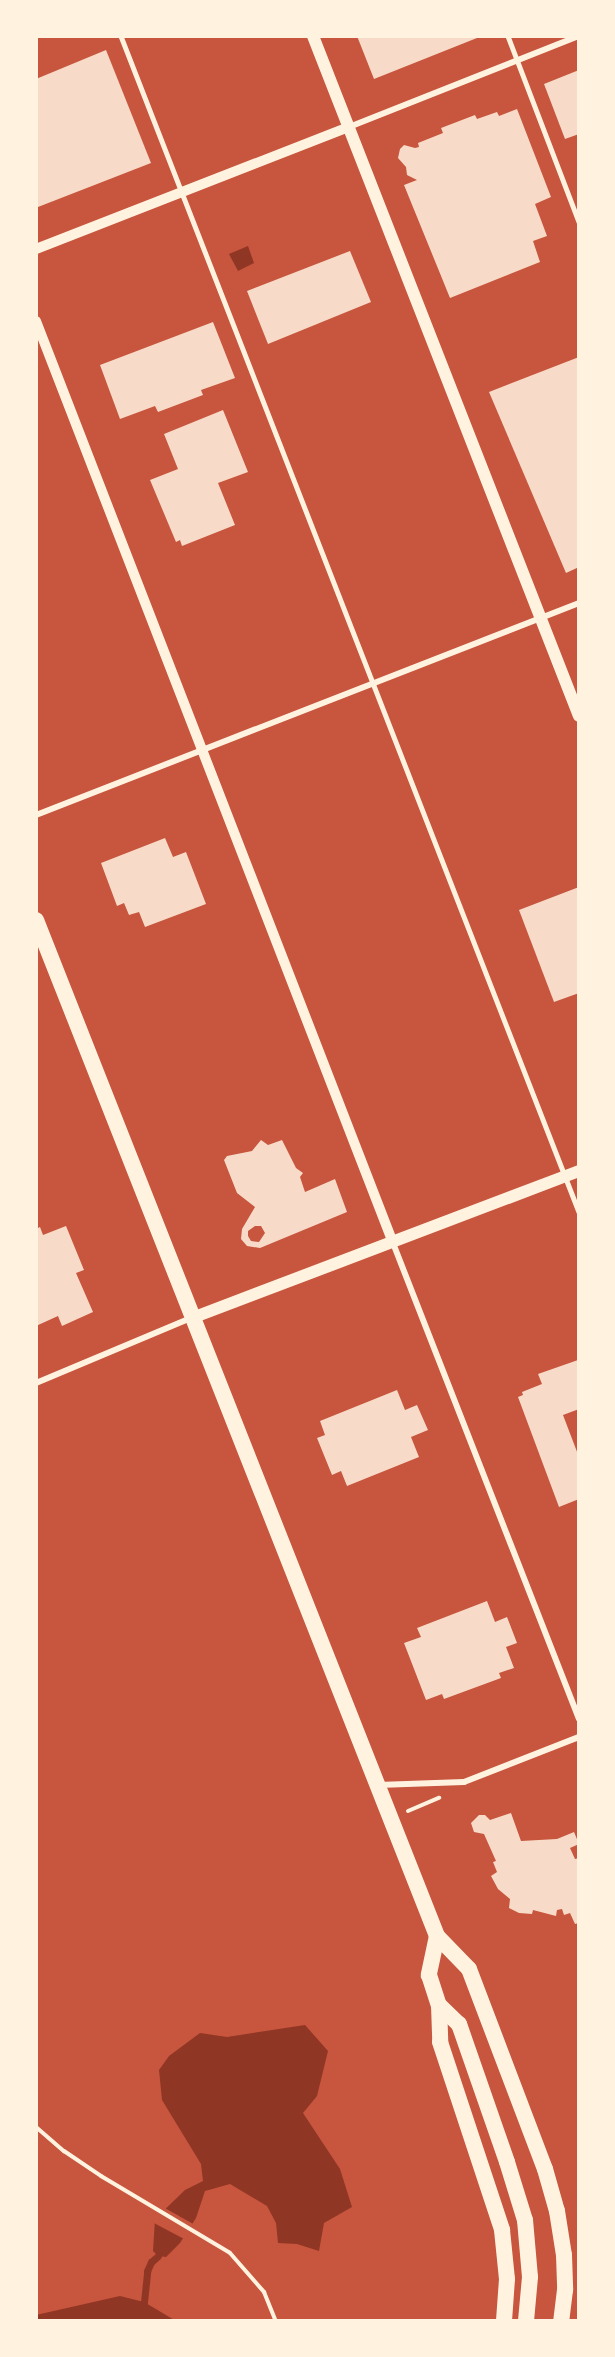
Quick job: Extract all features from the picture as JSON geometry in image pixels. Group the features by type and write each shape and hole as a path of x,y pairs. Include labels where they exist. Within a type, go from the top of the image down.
{"highway":[{"path":"36,920 437,1936 469,1969 545,2169 556,2204 562,2240 564,2275 561,2321"},
{"path":"437,1936 429,1975 439,2005 440,2042 502,2230 507,2264 504,2321"},
{"path":"439,2005 459,2024 525,2220 530,2254 530,2291 526,2321"}],"main road":[{"path":"313,36 579,716"},
{"path":"192,1318 579,1171"}],"street":[{"path":"36,249 579,36"},
{"path":"36,321 579,1719"},
{"path":"36,815 579,603"},
{"path":"36,1383 192,1318"},
{"path":"377,1785 464,1782 579,1737"}],"lane":[{"path":"121,36 579,1212"},
{"path":"508,36 579,222"}],"path":[{"path":"390,1817 452,1792 464,1782"},
{"path":"36,2127 64,2151 156,2210 198,2232 230,2253 243,2265 264,2292 276,2321"}],"shaded area":[{"path":"248,246 254,263 238,271 229,254"},
{"path":"305,2025 328,2051 317,2096 303,2113 340,2169 352,2207 324,2223 319,2251 297,2244 278,2243 276,2223 267,2206 230,2184 205,2191 196,2218 180,2243 166,2257 158,2256 153,2251 155,2219 185,2190 203,2181 201,2164 162,2100 159,2070 169,2056 200,2033 227,2037"},
{"path":"120,2296 144,2302 176,2321 36,2321 36,2315"}],"pier":[{"path":"163,2207 195,2225 186,2240 152,2222 153,2217"}],"building":[{"path":"357,36 482,36 374,79"},
{"path":"106,50 151,163 38,207 36,200 36,79"},
{"path":"579,70 579,134 565,139 544,84"},
{"path":"517,109 551,197 535,204 547,236 533,241 540,262 450,298 404,185 417,180 407,175 406,167 398,158 400,149 404,145 419,147 418,143 443,133 441,128 475,115 477,119 497,112 499,116"},
{"path":"350,251 371,302 268,344 247,291"},
{"path":"213,322 235,378 201,390 203,395 158,412 155,406 120,419 100,365"},
{"path":"579,357 579,567 566,573 489,392"},
{"path":"223,410 248,472 218,483 235,525 182,546 180,540 176,542 150,480 178,469 164,434"},
{"path":"165,838 173,857 186,852 206,904 145,927 139,912 129,915 124,903 117,906 101,863"},
{"path":"579,887 579,993 554,1002 519,910"},
{"path":"261,1140 268,1145 282,1140 296,1168 303,1173 300,1177 305,1192 335,1179 347,1212 260,1248 247,1246 241,1239 242,1229 255,1207 237,1193 224,1160 227,1156 252,1151","holes":["255,1226 261,1226 265,1233 259,1242 251,1241 248,1231"]},
{"path":"66,1226 84,1270 76,1273 93,1312 62,1326 58,1316 36,1326 36,1229 40,1227 43,1235"},
{"path":"578,1360 579,1409 563,1415 579,1457 579,1499 559,1507 518,1397 523,1395 522,1392 542,1384 538,1374"},
{"path":"397,1390 405,1410 417,1405 428,1430 411,1437 419,1457 347,1486 341,1471 332,1475 317,1438 325,1435 320,1421"},
{"path":"487,1601 495,1622 507,1617 517,1643 506,1647 514,1668 499,1673 501,1678 444,1699 442,1694 426,1700 404,1643 421,1637 417,1628"},
{"path":"511,1813 521,1841 557,1839 574,1832 579,1844 570,1848 575,1859 579,1858 579,1923 575,1924 570,1913 564,1915 562,1909 557,1910 556,1916 533,1910 532,1914 519,1913 509,1908 510,1899 498,1889 491,1876 497,1872 493,1862 496,1861 484,1834 474,1832 471,1823 479,1815 485,1815 490,1820"}],"waterway":[{"path":"144,2302 147,2271 151,2262 158,2256"}]}
